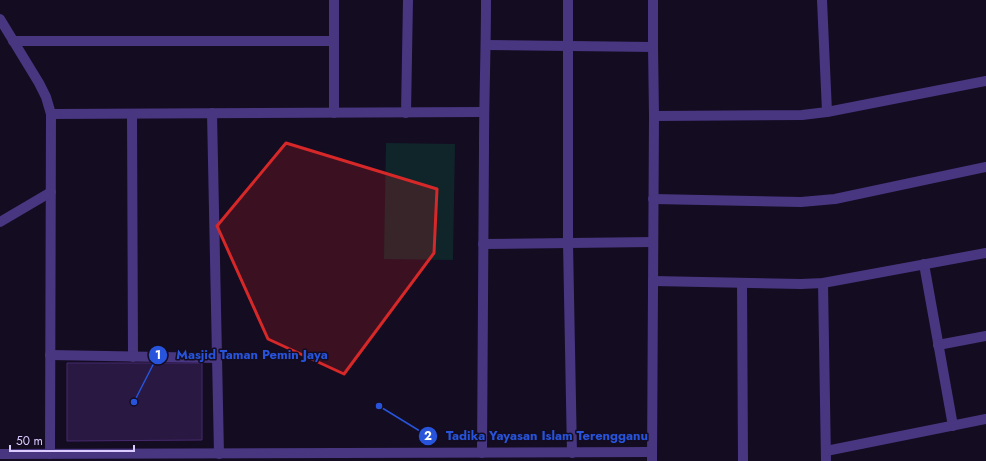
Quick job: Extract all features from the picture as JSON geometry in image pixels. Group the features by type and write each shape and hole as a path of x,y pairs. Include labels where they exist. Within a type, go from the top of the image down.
{"street":[{"path":"334,0 334,113"},
{"path":"406,113 408,0"},
{"path":"482,453 486,0"},
{"path":"568,0 568,243 572,453"},
{"path":"5,457 50,454 179,457 219,454 415,457 482,453 572,453 651,457 654,116 653,0"},
{"path":"822,0 827,112"},
{"path":"0,19 39,83 51,114 50,454"},
{"path":"13,41 334,41"},
{"path":"486,45 653,47"},
{"path":"654,116 802,115 827,112 986,81"},
{"path":"51,114 484,112"},
{"path":"212,113 219,454"},
{"path":"132,114 132,357"},
{"path":"653,199 808,202 835,199 986,167"},
{"path":"0,222 51,192"},
{"path":"483,244 653,242"},
{"path":"653,281 801,284 823,283 986,253"},
{"path":"924,264 953,426"},
{"path":"742,283 743,461"},
{"path":"823,283 826,456 986,419"},
{"path":"938,345 986,336"},
{"path":"50,355 217,358"}],"highlighted area":[{"path":"286,143 437,189 434,253 344,374 268,339 217,226"}],"green space":[{"path":"386,143 455,144 453,260 384,259"}],"building":[{"path":"67,363 202,363 202,440 67,441"}],"place":[{"name":"Masjid Taman Pemin Jaya","path":"134,402"},
{"name":"Tadika Yayasan Islam Terengganu","path":"379,406"}]}
